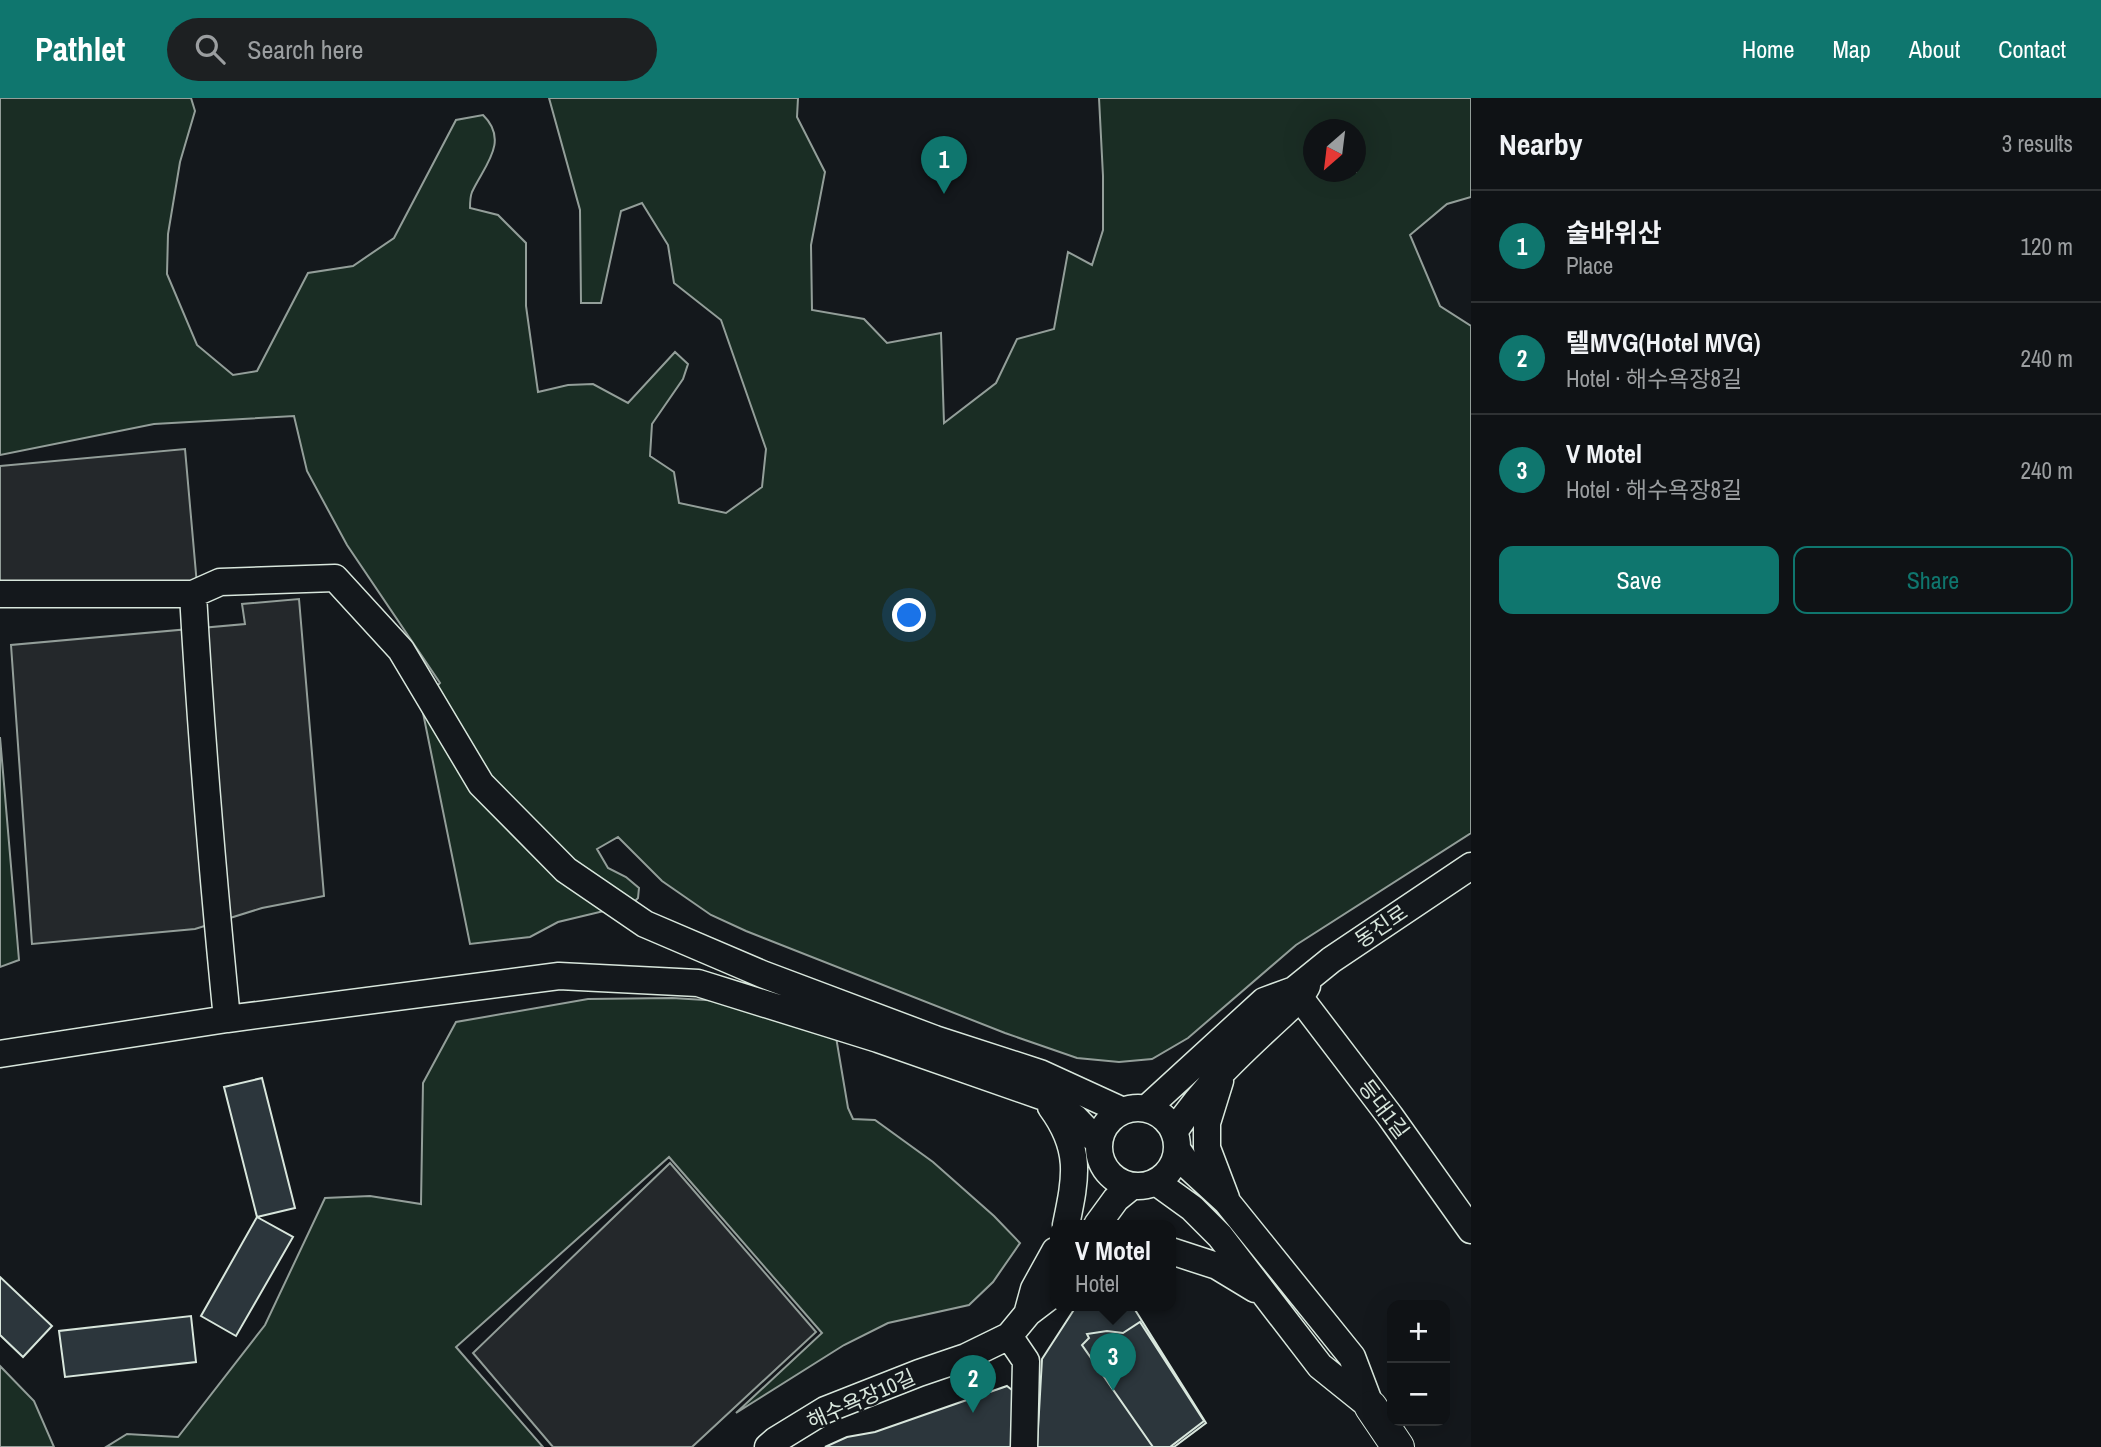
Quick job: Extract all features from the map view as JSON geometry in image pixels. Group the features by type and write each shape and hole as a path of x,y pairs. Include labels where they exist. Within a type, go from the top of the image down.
{"main road":[{"path":"1371,1407 1398,1447"}],"street":[{"path":"0,594 193,594 220,582 335,578 401,650 481,784 566,870 645,924 761,974 935,1039 1040,1073 1134,1110 1163,1117 1190,1168 1227,1202 1352,1357 1371,1407"},
{"path":"193,594 214,886 227,1019"},
{"name":"동진로","path":"1302,987 1331,960 1471,866"},
{"path":"0,1054 227,1019 559,976 698,983 878,1039 1044,1097 1075,1118 1100,1152 1111,1175 1117,1180 1144,1184 1192,1209 1220,1236 1320,1366 1371,1407"},
{"path":"1071,1220 1094,1180 1102,1132 1108,1121 1134,1110 1264,1001 1302,987"},
{"path":"1101,1220 1116,1199 1169,1171 1175,1161 1176,1141 1191,1109 1224,1069 1302,987"},
{"name":"등대1길","path":"1302,987 1471,1230"},
{"path":"1224,1069 1207,1123 1207,1148 1227,1202"},
{"path":"1044,1097 1062,1122 1072,1144 1075,1173 1069,1220"},
{"path":"1176,1253 1217,1266 1268,1296"},
{"path":"1028,1313 1034,1289 1050,1260"},
{"path":"1028,1313 1050,1296"},
{"name":"해수욕장10길","path":"768,1447 825,1410 966,1357 1009,1336 1028,1313"},
{"path":"1009,1336 1026,1361 1024,1447"}],"green space":[{"path":"0,98 191,98 195,111 180,162 168,234 167,274 197,345 233,375 257,371 308,273 353,266 394,238 456,120 483,115 491,125 495,144 472,192 470,208 498,215 526,243 526,306 538,392 568,385 593,384 628,403 675,352 688,364 683,379 652,424 650,456 674,472 679,503 726,513 762,487 766,449 721,320 674,283 668,245 642,203 621,211 601,303 581,303 580,210 549,98 798,98 797,117 825,172 811,245 812,310 864,319 887,343 941,333 944,423 996,383 1017,339 1054,329 1068,252 1092,265 1103,230 1099,98 1471,98 1471,197 1447,204 1410,235 1440,306 1471,326 1471,833 1296,945 1188,1038 1152,1059 1119,1062 1077,1058 1005,1033 746,931 711,915 662,881 618,837 597,849 608,868 626,877 639,888 638,898 625,911 608,910 558,922 530,937 470,944 421,703 440,683 347,545 307,471 294,416 154,424 0,455"},
{"path":"0,737 19,960 0,967"},
{"path":"672,998 755,1003 835,1031 848,1108 853,1119 875,1120 933,1162 1020,1243 993,1282 969,1305 888,1323 844,1345 736,1413 822,1333 669,1157 456,1347 543,1447 106,1447 127,1434 178,1437 265,1325 325,1198 370,1196 421,1204 423,1083 456,1022 588,999"},
{"path":"0,1366 34,1401 54,1447 0,1447"}],"shaded area":[{"path":"185,449 197,585 0,596 0,466"},
{"path":"299,599 324,896 262,908 195,929 32,944 11,645 245,624 242,604"},
{"path":"670,1163 816,1332 692,1447 553,1447 473,1353"}],"building":[{"path":"262,1078 295,1208 257,1217 224,1087"},
{"path":"257,1217 293,1237 236,1336 201,1316"},
{"path":"0,1277 52,1326 23,1357 0,1335"},
{"path":"1073,1311 1136,1311 1206,1423 1174,1447 1037,1447 1042,1359"},
{"path":"191,1316 196,1362 65,1377 59,1331"},
{"path":"1140,1322 1204,1421 1170,1447 1153,1447 1082,1345 1089,1338 1087,1334 1107,1331 1123,1333"},
{"path":"1007,1386 1017,1394 1014,1447 825,1447 847,1437 875,1432"}],"place":[{"name":"술바위산","path":"944,194"},
{"name":"V Motel","path":"1113,1391"},
{"name":"텔MVG(Hotel MVG)","path":"973,1413"}]}
